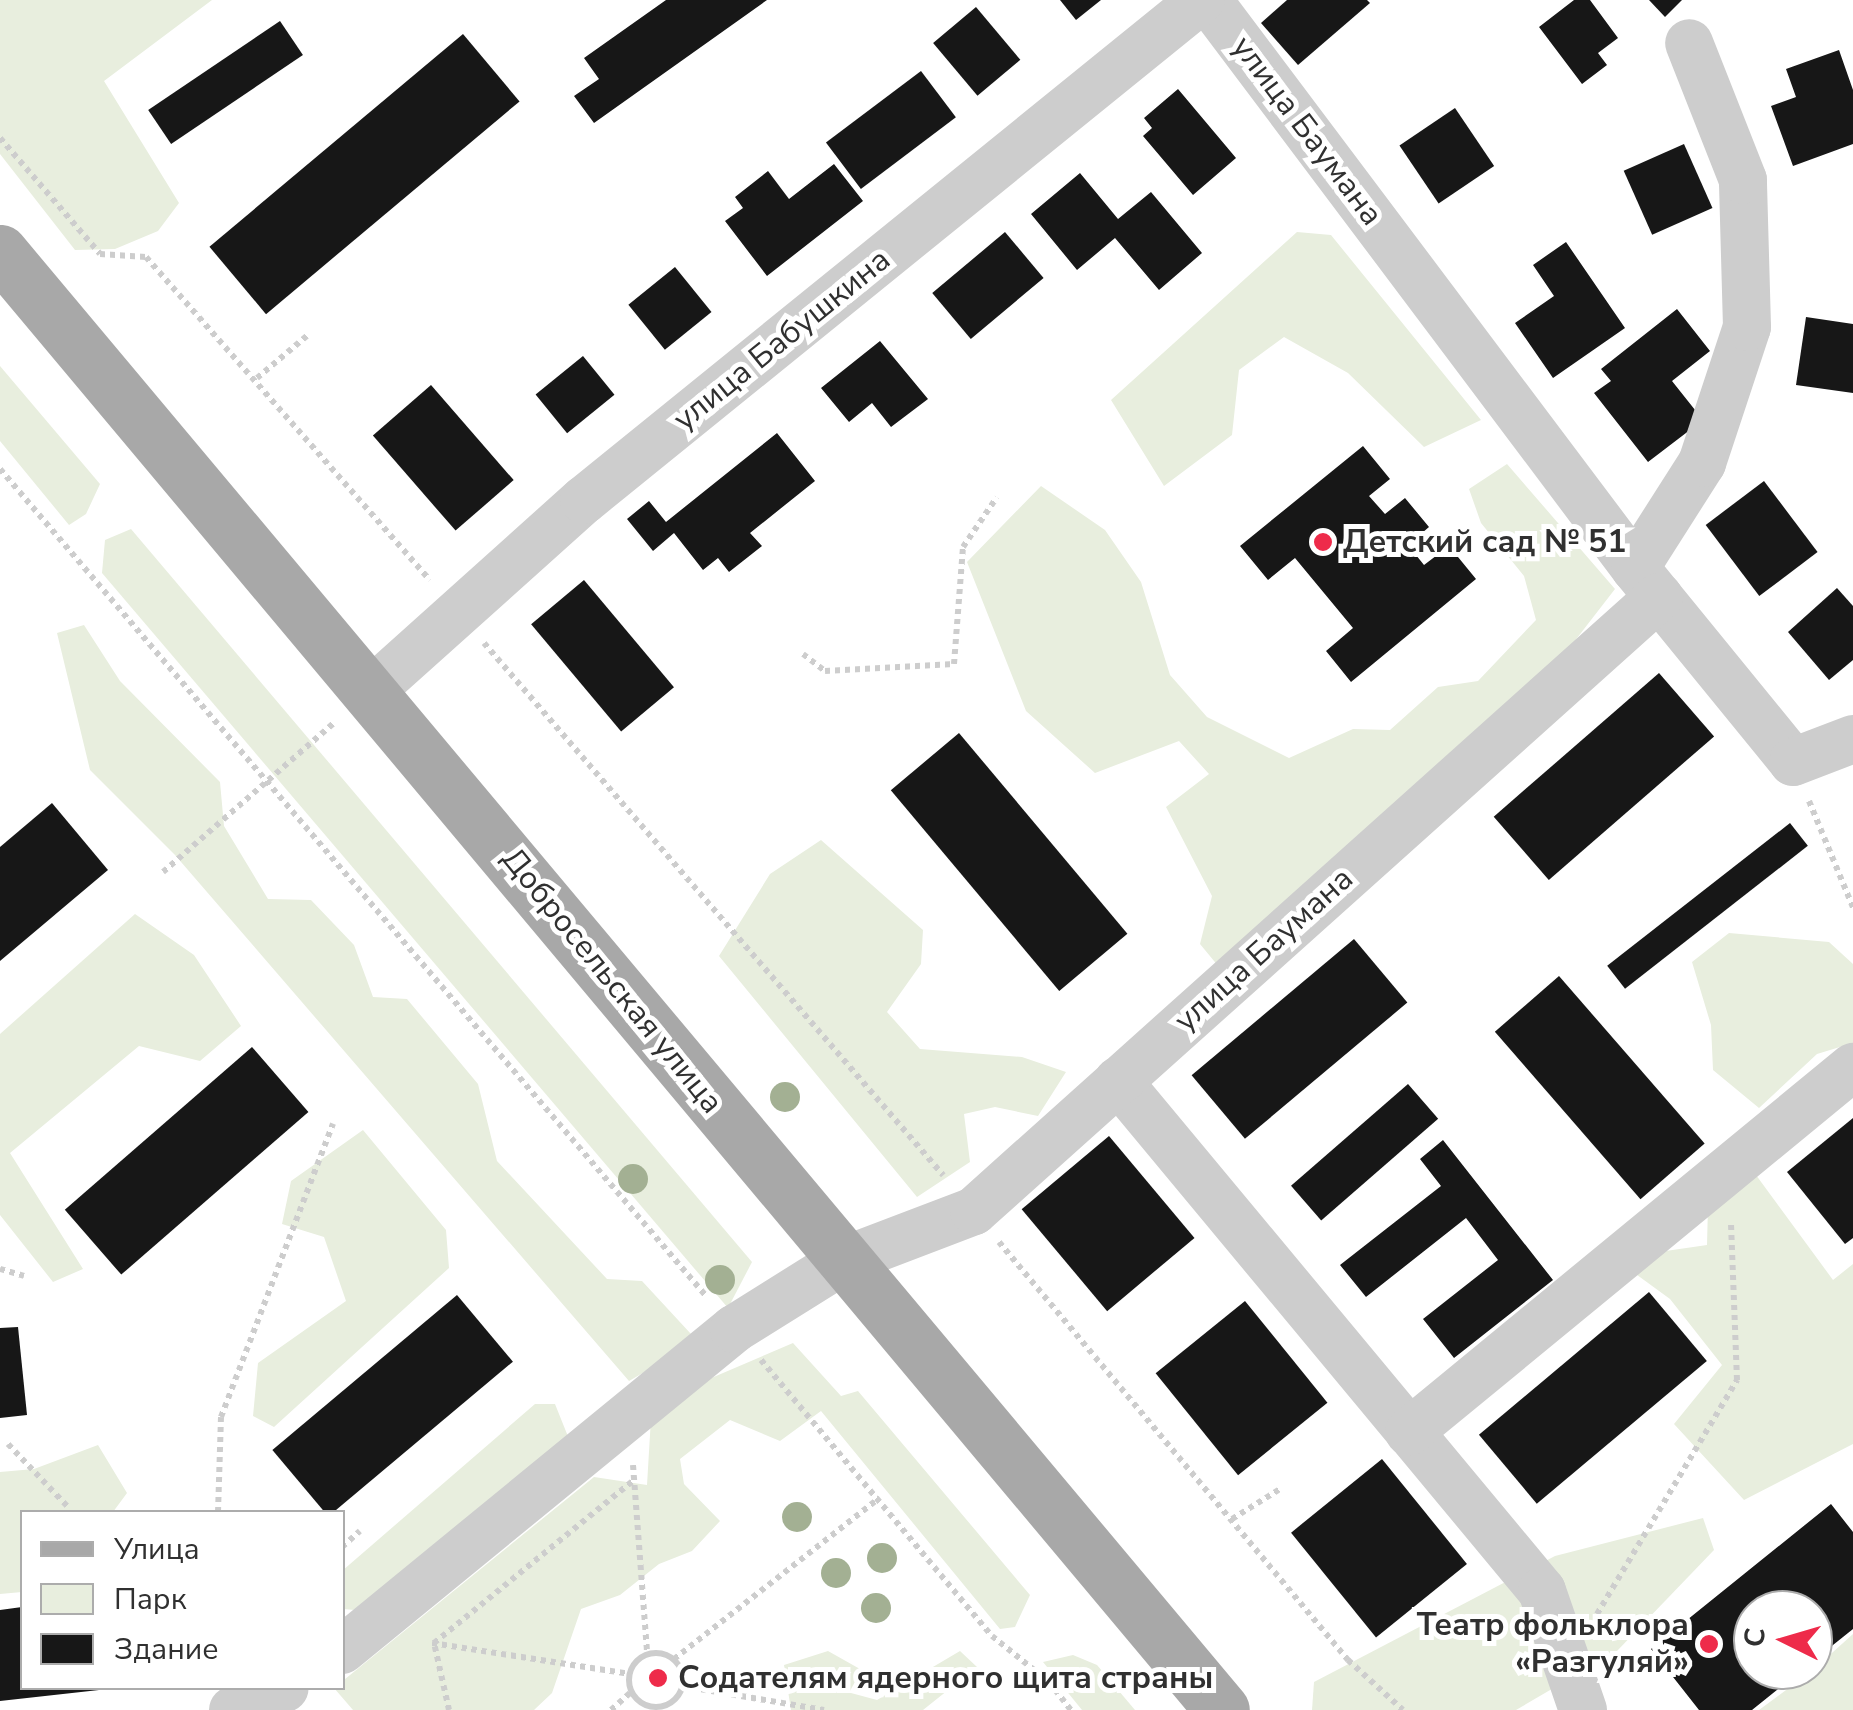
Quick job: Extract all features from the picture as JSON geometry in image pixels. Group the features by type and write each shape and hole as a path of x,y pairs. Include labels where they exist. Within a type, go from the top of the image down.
{"main road":[{"name":"Добросельская улица","path":"0,252 372,690 843,1261 1222,1710"}],"street":[{"name":"улица Баумана","path":"1205,0 1647,582 1794,762"},
{"name":"улица Бабушкина","path":"372,690 584,500 1205,0"},
{"path":"1647,582 1702,463 1747,327 1744,180 1689,42"},
{"name":"улица Баумана","path":"352,1643 628,1411 734,1330 843,1261 974,1211 1118,1081 1647,582"},
{"path":"1794,762 1853,739"},
{"path":"1410,1432 1853,1067"},
{"path":"1118,1081 1542,1591 1583,1710"},
{"path":"233,1710 281,1690"}],"path":[{"path":"0,138 100,254 146,257 257,378 974,1211 1348,1660 1403,1710"},
{"path":"257,378 309,334"},
{"path":"0,470 879,1498 992,1636 1048,1682 1070,1710"},
{"path":"803,654 825,671 954,664 963,546 997,497"},
{"path":"163,872 372,690"},
{"path":"1794,762 1853,907"},
{"path":"218,1510 222,1417 334,1124"},
{"path":"1566,1662 1737,1380 1727,1170"},
{"path":"0,1268 24,1276"},
{"path":"628,1411 647,1654 628,1674"},
{"path":"8,1444 68,1506"},
{"path":"434,1643 635,1478"},
{"path":"1232,1518 1280,1489"},
{"path":"647,1654 674,1659 879,1498"},
{"path":"345,1545 360,1531"},
{"path":"352,1643 434,1643 628,1674"},
{"path":"434,1643 450,1710"},
{"path":"674,1659 682,1686"},
{"path":"628,1674 631,1692 648,1708 672,1701 682,1686"},
{"path":"682,1686 824,1710"},
{"path":"611,1710 631,1692"}],"green space":[{"path":"0,0 212,0 104,81 179,203 158,231 115,249 75,250 0,154"},
{"path":"1297,232 1331,235 1481,420 1424,447 1348,373 1284,337 1239,370 1232,435 1164,486 1111,400"},
{"path":"0,366 100,484 86,514 69,525 0,441"},
{"path":"1507,464 1615,589 1560,660 1219,967 1200,944 1212,896 1166,807 1209,774 1179,741 1095,773 1026,711 967,562 1041,486 1105,530 1141,582 1170,675 1207,717 1289,758 1353,729 1390,730 1438,687 1478,681 1536,620 1524,576 1481,523 1469,489"},
{"path":"131,529 752,1262 728,1308 102,573 105,540"},
{"path":"84,625 120,681 220,782 224,826 268,899 311,900 354,945 373,997 407,999 478,1084 497,1161 607,1279 642,1281 691,1334 653,1367 629,1381 175,855 90,770 57,633"},
{"path":"821,840 923,930 921,964 887,1012 920,1049 1022,1057 1066,1072 1038,1116 995,1107 964,1114 970,1162 917,1197 719,956 770,874"},
{"path":"135,914 194,955 241,1026 200,1061 139,1046 10,1153 83,1269 53,1282 0,1215 0,1034"},
{"path":"1729,933 1829,942 1853,964 1853,1043 1817,1054 1759,1108 1713,1070 1711,1025 1692,962"},
{"path":"363,1130 446,1230 449,1268 274,1427 253,1416 258,1363 346,1301 324,1237 282,1224 291,1181"},
{"path":"1709,1165 1756,1175 1833,1280 1853,1264 1853,1444 1744,1500 1674,1424 1722,1365 1670,1299 1633,1272 1590,1262 1707,1245"},
{"path":"793,1343 841,1396 858,1391 1030,1595 1015,1627 1000,1629 821,1411 780,1441 730,1420 680,1459 684,1484 720,1521 692,1551 659,1564 620,1595 581,1609 552,1693 534,1710 353,1710 336,1690 345,1690 345,1679 594,1477 647,1485 651,1418 709,1379"},
{"path":"535,1404 555,1404 569,1439 367,1611 345,1609 345,1568"},
{"path":"98,1445 127,1493 114,1510 20,1510 20,1592 0,1594 0,1472 34,1469"},
{"path":"1703,1518 1714,1550 1617,1651 1516,1710 1312,1710 1314,1682 1555,1556"},
{"path":"1853,1634 1853,1710 1759,1710 1786,1690 1833,1690 1833,1652"},
{"path":"828,1651 860,1669 851,1693 877,1700 960,1651 977,1667 923,1710 791,1710 784,1665"},
{"path":"1073,1655 1097,1665 1135,1710 1082,1710 1043,1662"}],"building":[{"path":"666,0 767,0 594,123 574,96 599,79 584,58"},
{"path":"1060,0 1101,0 1076,20"},
{"path":"1287,0 1370,3 1298,65 1261,23"},
{"path":"1574,0 1590,0 1618,38 1598,53 1607,65 1582,84 1539,27"},
{"path":"1649,0 1682,0 1665,17"},
{"path":"976,7 1020,60 977,96 933,43"},
{"path":"280,21 303,55 171,144 148,110"},
{"path":"463,34 520,101 266,314 209,247"},
{"path":"1839,50 1853,90 1853,144 1793,166 1771,106 1796,97 1786,69"},
{"path":"921,71 956,117 861,189 826,143"},
{"path":"1178,89 1236,158 1193,195 1143,136 1152,128 1144,118"},
{"path":"1455,108 1494,166 1439,203 1399,145"},
{"path":"1684,144 1712,208 1652,235 1624,171"},
{"path":"834,164 863,201 767,276 725,221 743,208 735,197 768,171 789,199"},
{"path":"1080,173 1118,219 1151,192 1202,253 1159,290 1115,238 1077,270 1031,214"},
{"path":"1005,232 1044,278 971,339 932,293"},
{"path":"1566,242 1625,328 1553,378 1515,323 1554,296 1533,265"},
{"path":"675,267 712,312 665,350 628,305"},
{"path":"1677,309 1710,351 1672,381 1703,420 1648,462 1594,393 1611,381 1601,369"},
{"path":"1806,317 1853,324 1853,393 1796,385"},
{"path":"880,341 928,399 891,427 872,403 849,422 821,388"},
{"path":"583,356 614,395 567,433 536,394"},
{"path":"431,385 514,480 456,531 373,436"},
{"path":"777,433 815,481 750,533 762,546 729,572 718,558 703,570 674,533 653,551 627,519 649,501 666,522"},
{"path":"1363,446 1390,479 1369,496 1385,514 1405,498 1429,527 1408,545 1424,565 1449,546 1476,579 1351,682 1326,651 1353,628 1295,558 1268,580 1240,546"},
{"path":"1764,481 1818,552 1759,596 1706,525"},
{"path":"584,580 674,687 621,732 531,624"},
{"path":"1837,588 1853,606 1853,660 1829,680 1788,632"},
{"path":"1659,673 1714,736 1549,880 1494,817"},
{"path":"959,733 1127,934 1059,991 891,790"},
{"path":"52,803 108,870 0,961 0,847"},
{"path":"1790,823 1808,846 1625,989 1607,966"},
{"path":"1354,939 1407,1003 1245,1139 1192,1075"},
{"path":"1559,976 1705,1144 1640,1199 1495,1032"},
{"path":"252,1047 308,1112 121,1275 65,1210"},
{"path":"1408,1084 1438,1119 1321,1220 1291,1186"},
{"path":"1853,1118 1853,1238 1845,1244 1787,1172"},
{"path":"1109,1136 1194,1238 1107,1311 1022,1209"},
{"path":"1443,1140 1553,1280 1454,1358 1423,1319 1498,1260 1466,1218 1366,1297 1340,1265 1441,1186 1420,1159"},
{"path":"1649,1292 1707,1361 1537,1504 1479,1435"},
{"path":"457,1295 513,1362 336,1510 323,1510 272,1450"},
{"path":"1245,1301 1327,1403 1238,1475 1156,1373"},
{"path":"18,1327 27,1415 0,1418 0,1328"},
{"path":"1382,1459 1467,1564 1376,1638 1291,1533"},
{"path":"1831,1504 1853,1532 1853,1629 1833,1645 1833,1590 1733,1590 1733,1690 1777,1690 1752,1710 1699,1710 1651,1649"},
{"path":"20,1607 20,1690 99,1690 0,1701 0,1610"}],"place":[{"name":"Детский сад № 51","path":"1323,542"},
{"name":"Театр фольклора «Разгуляй»","path":"1709,1644"},
{"name":"Содателям ядерного щита страны","path":"658,1678"}]}
